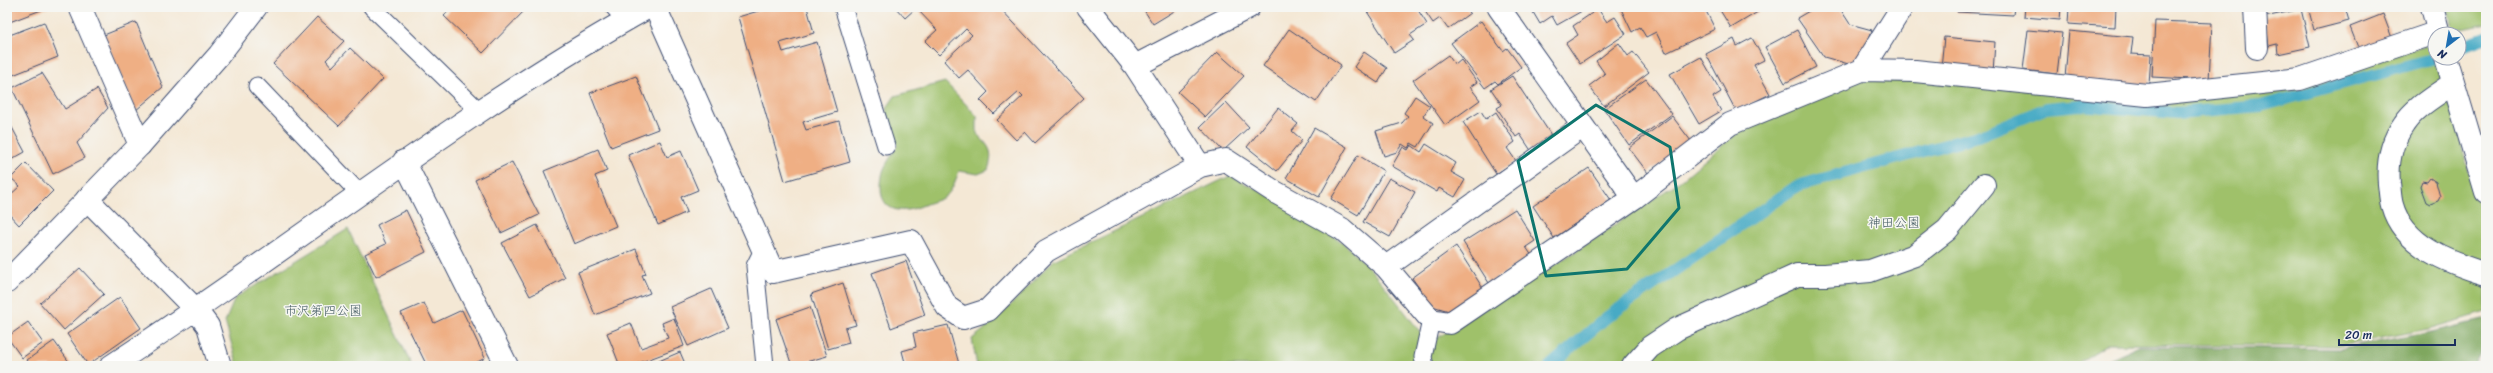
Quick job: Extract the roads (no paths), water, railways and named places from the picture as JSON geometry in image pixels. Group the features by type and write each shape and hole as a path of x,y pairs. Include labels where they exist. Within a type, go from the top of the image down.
{"street":[{"path":"80,7 140,145"},
{"path":"8,276 140,145 219,55 256,7"},
{"path":"111,366 196,310 404,161 620,14 649,7"},
{"path":"656,7 773,272 911,241 947,307 963,318 988,310 1046,251 1200,166 1226,160 1268,187 1342,229 1386,266 1431,320 1450,323 1634,198 1730,124 1862,70 1915,71 2147,95 2260,77 2300,78 2427,37"},
{"path":"1088,7 1135,66 1200,166"},
{"path":"1135,66 1249,7"},
{"path":"1862,70 1902,7"},
{"path":"2255,7 2257,48"},
{"path":"2432,7 2436,26"},
{"path":"1499,8 1582,127 1634,198"},
{"path":"2448,66 2486,192"},
{"path":"2453,83 2420,107 2405,122 2391,145 2388,176 2392,206 2405,230 2419,244 2438,256 2486,274"},
{"path":"1386,266 1582,127"},
{"path":"404,161 507,366"},
{"path":"1633,366 1650,347 1677,329 1797,275 1825,275 1870,271 1915,255 1947,230 1984,185"},
{"path":"87,199 196,310 208,326 220,366"}],"lane":[{"path":"372,7 478,110"},
{"path":"843,7 886,146"},
{"path":"257,86 359,193"},
{"path":"763,250 755,266 765,366"},
{"path":"1425,366 1423,357 1431,320"}],"waterway":[{"path":"2467,44 2486,37"},
{"path":"1550,366 1607,317 1797,186 1978,136 2047,108 2080,105 2177,113 2261,106 2427,60"}],"park label":[{"name":"神田公園","path":"1894,222"},
{"name":"市沢第四公園","path":"323,310"}]}
